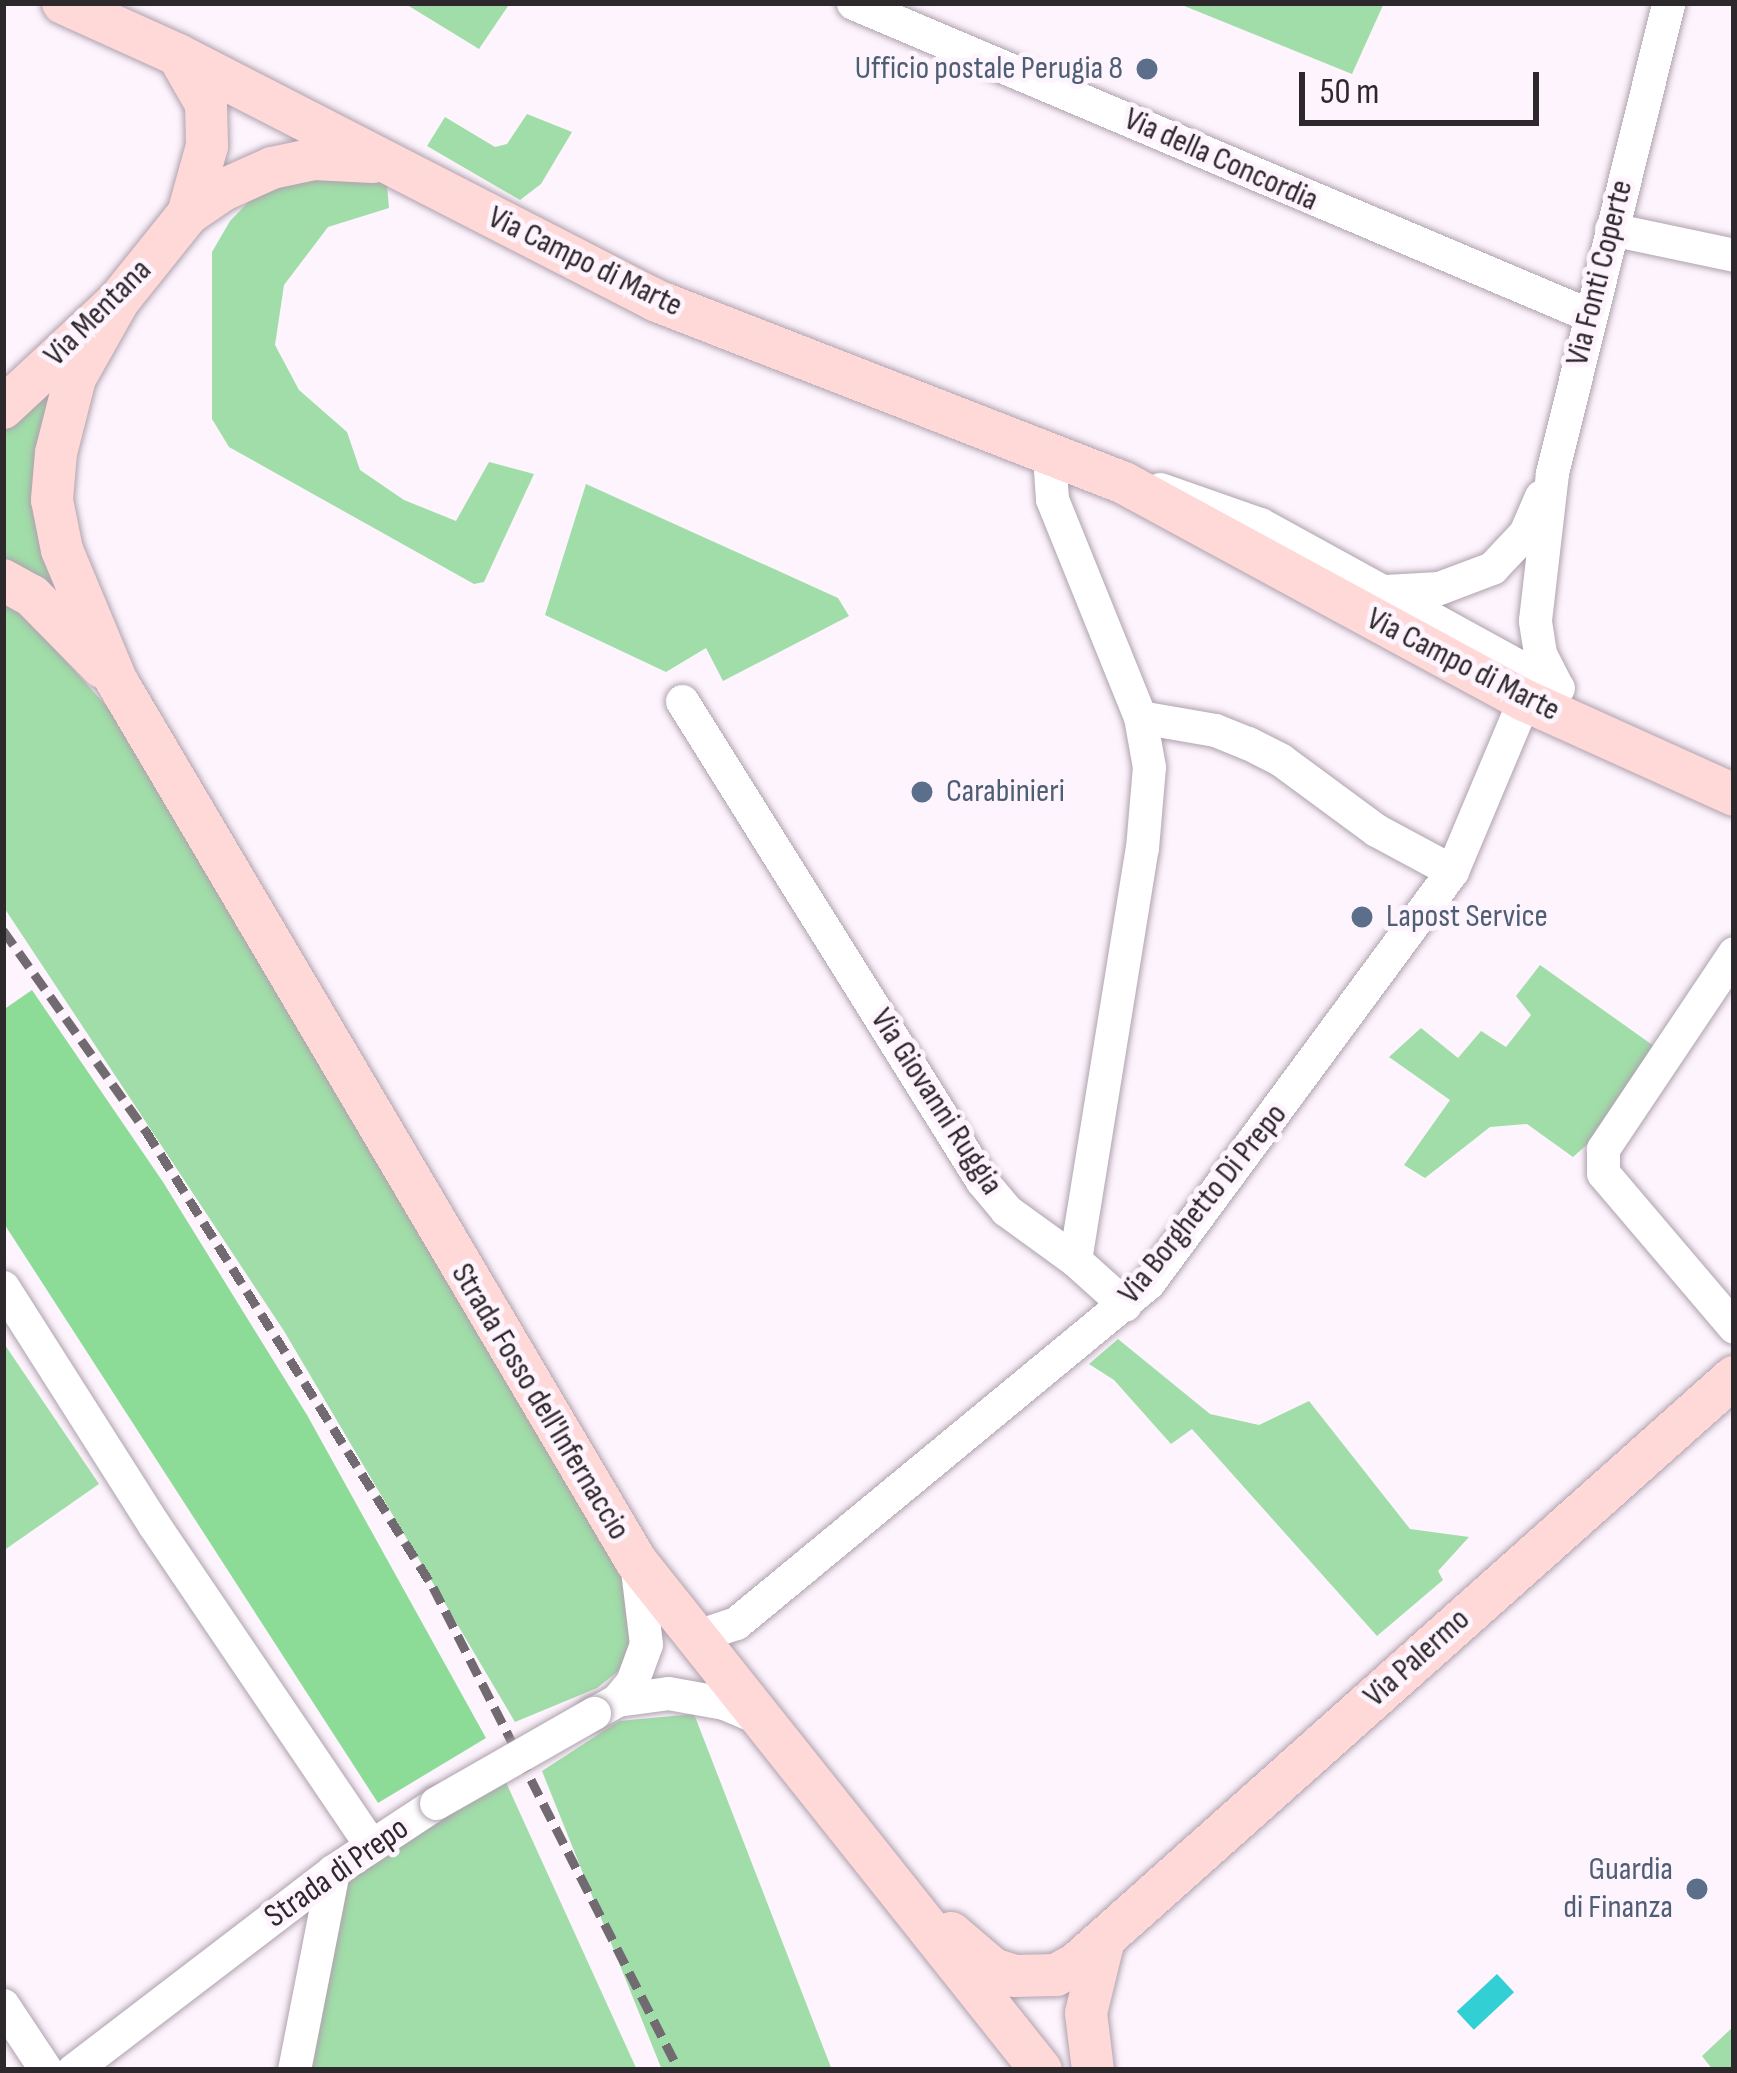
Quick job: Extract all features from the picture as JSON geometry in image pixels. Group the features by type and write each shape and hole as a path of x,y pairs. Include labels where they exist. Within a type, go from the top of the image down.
{"main road":[{"name":"Via Campo di Marte","path":"63,3 178,55 657,301 1124,483 1540,693 1588,727 1734,795"},
{"name":"Via Mentana","path":"178,55 206,104 208,146 188,214"},
{"name":"Via Mentana","path":"3,408 119,300 188,214 224,190 272,169 314,159 386,162"},
{"path":"116,680 62,550 52,500 56,453 75,378 119,300"},
{"path":"3,580 32,596 116,680"},
{"name":"Strada Fosso dell'Infernaccio","path":"116,680 636,1561 755,1717 1041,2070"},
{"name":"Via Palermo","path":"909,1910 958,1937 993,1970 1014,1976 1056,1975 1103,1944 1734,1377"},
{"path":"1093,2070 1086,2013 1103,1944"}],"street":[{"name":"Via della Concordia","path":"853,3 1589,315"},
{"name":"Via Fonti Coperte","path":"1540,693 1535,620 1552,472 1667,3"},
{"path":"1611,229 1734,255"},
{"path":"1049,456 1052,499 1140,717 1149,767 1148,804 1075,1260"},
{"name":"Via Fonti Coperte","path":"1383,591 1439,588 1492,568 1525,533 1552,472"},
{"name":"Via Campo di Marte","path":"1124,483 1178,492 1260,524 1383,591 1540,693"},
{"name":"Via Borghetto Di Prepo","path":"694,1637 736,1623 1148,1283 1452,871 1540,693"},
{"name":"Via Giovanni Ruggia","path":"682,700 982,1180 1006,1210 1075,1260 1125,1305"},
{"path":"1140,717 1215,730 1248,742 1281,760 1376,830 1452,871"},
{"path":"1734,953 1603,1149 1603,1173 1734,1327"},
{"path":"3,1287 154,1525 371,1846"},
{"path":"605,1706 632,1682 646,1644 636,1561"},
{"name":"Strada di Prepo","path":"73,2070 333,1871 436,1803 605,1706 668,1693 698,1696 755,1717"},
{"path":"293,2070 333,1871"},
{"path":"3,2006 46,2070"}],"green space":[{"path":"404,3 510,3 479,49"},
{"path":"1177,3 1384,3 1352,74"},
{"path":"527,114 572,132 541,184 520,200 427,146 445,117 495,147 507,144"},
{"path":"325,168 386,174 389,208 328,227 284,285 275,345 299,390 347,432 360,470 404,500 456,521 489,462 534,474 484,582 474,584 229,447 212,419 212,252 230,221 261,189"},
{"path":"69,358 63,593 3,557 3,429"},
{"path":"586,484 838,598 849,616 723,681 706,648 666,672 545,615"},
{"path":"3,592 141,744 624,1559 638,1612 626,1665 597,1688 515,1722 284,1331 3,906"},
{"path":"1540,965 1658,1049 1608,1126 1573,1157 1527,1124 1490,1127 1425,1178 1404,1165 1450,1100 1389,1057 1421,1028 1458,1058 1481,1031 1506,1047 1531,1015 1516,996"},
{"path":"32,990 163,1182 307,1415 486,1738 378,1803 3,1222 3,1010"},
{"path":"1118,1339 1210,1414 1259,1425 1309,1401 1410,1529 1469,1537 1438,1571 1443,1580 1377,1636 1192,1429 1171,1444 1114,1380 1089,1364"},
{"path":"3,1342 99,1484 3,1551"},
{"path":"694,1714 832,2070 662,2070 542,1771 619,1721"},
{"path":"499,1767 637,2070 294,2070 333,1871"},
{"path":"1734,2026 1734,2070 1713,2070 1702,2056"}],"water":[{"path":"1497,1974 1514,1992 1474,2030 1457,2012"}],"railway":[{"path":"3,930 146,1131 433,1587 679,2070"}],"place":[{"name":"Ufficio postale Perugia 8","path":"1147,69"},
{"name":"Carabinieri","path":"922,792"},
{"name":"Lapost Service","path":"1362,917"},
{"name":"Guardia di Finanza","path":"1697,1889"}]}
